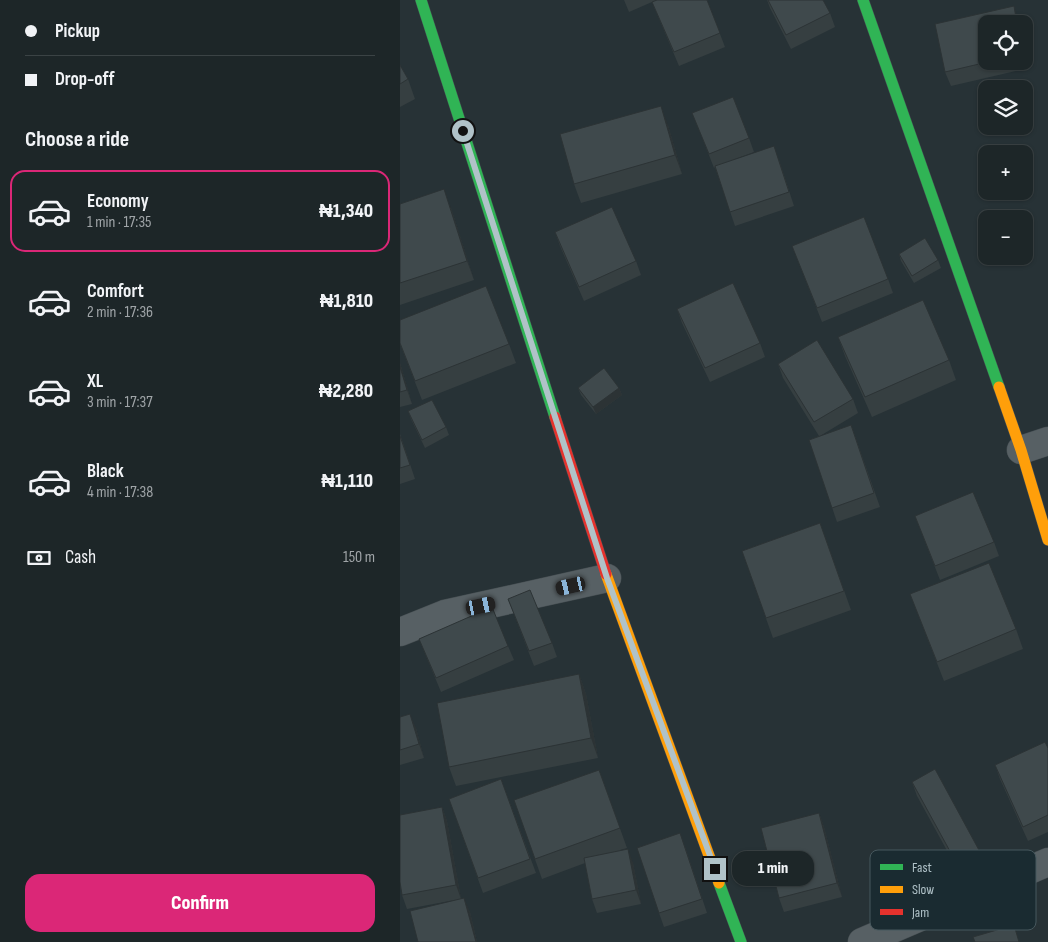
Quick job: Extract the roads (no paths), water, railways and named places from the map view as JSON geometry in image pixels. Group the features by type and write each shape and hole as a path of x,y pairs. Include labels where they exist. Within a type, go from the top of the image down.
{"street":[{"path":"421,0 607,578 742,942"},
{"path":"863,0 1021,450 1048,540"},
{"path":"1021,450 1048,441"},
{"path":"400,632 445,614 607,578"},
{"path":"1036,867 1048,862"},
{"path":"862,942 890,930"}]}
